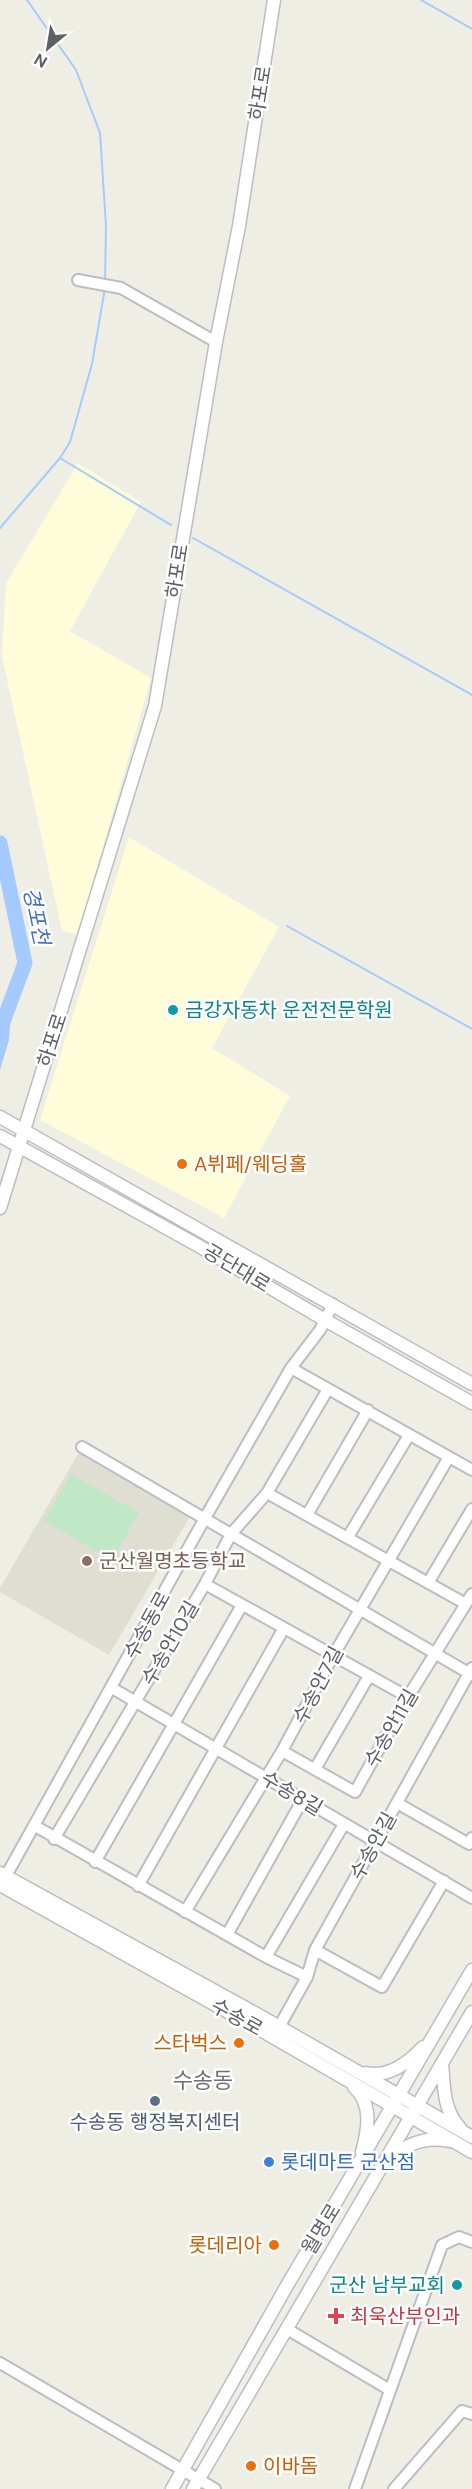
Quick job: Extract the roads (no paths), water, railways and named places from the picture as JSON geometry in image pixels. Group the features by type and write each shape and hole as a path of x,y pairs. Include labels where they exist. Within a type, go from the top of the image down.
{"street":[{"name":"하포로","path":"0,1208 155,706 216,342 239,226 274,0"},
{"path":"78,280 121,288 216,342"},
{"name":"공단대로","path":"0,1118 472,1384"},
{"name":"공단대로","path":"0,1136 197,1245 472,1403"},
{"name":"수송동로","path":"1,1881 35,1826 205,1518 291,1368 325,1320 333,1304"},
{"path":"291,1368 472,1470"},
{"name":"수송안10길","path":"54,1839 205,1584 231,1534 267,1493 328,1389"},
{"path":"307,1515 368,1410"},
{"path":"348,1537 408,1435"},
{"path":"82,1447 360,1610 471,1672"},
{"name":"수송안7길","path":"185,1912 282,1751 333,1656 449,1457"},
{"path":"267,1493 465,1605"},
{"path":"428,1583 472,1509"},
{"path":"205,1584 408,1697"},
{"name":"수송안11길","path":"282,1751 355,1792 408,1697 472,1594"},
{"path":"96,1862 242,1605"},
{"path":"138,1886 284,1628"},
{"name":"수송안길","path":"279,2027 307,1977 315,1950 471,1672"},
{"path":"315,1769 369,1676"},
{"name":"수송8길","path":"112,1688 472,1898"},
{"path":"227,1935 303,1799"},
{"path":"397,1803 469,1844 472,1838"},
{"path":"266,1957 344,1824"},
{"path":"35,1826 138,1886 266,1957 307,1977"},
{"name":"수송로","path":"1,1881 279,2027 468,2135"},
{"name":"수송로","path":"1,1881 472,2152"},
{"path":"315,1950 382,1987 444,1881"},
{"name":"월명로","path":"172,2489 285,2289 472,1970"},
{"name":"월명로","path":"196,2484 472,2012"},
{"path":"352,2068 375,2075 392,2070 412,2058 436,2032"},
{"path":"442,2063 446,2102 450,2115 468,2135"},
{"path":"344,2079 360,2093 367,2111 366,2132 357,2168"},
{"path":"379,2170 395,2154 416,2142 442,2140 455,2142"},
{"path":"355,2489 442,2245 459,2237 472,2242"},
{"path":"287,2329 390,2390"},
{"path":"0,2363 183,2470 196,2484 215,2489"},
{"path":"394,2489 467,2412"}],"water":[{"path":"11,1011 9,1040 0,1070 0,1025"}],"waterway":[{"path":"27,0 76,70 100,133 106,226 105,283"},
{"path":"421,0 472,29"},
{"path":"0,528 60,458 70,442 92,364 105,288"},
{"path":"60,458 171,525"},
{"path":"193,538 472,695"},
{"name":"경포천","path":"0,843 25,963 0,1030"},
{"path":"287,926 472,1029"}],"place":[{"name":"금강자동차 운전전문학원","path":"173,1010"},
{"name":"A뷔페/웨딩홀","path":"182,1164"},
{"name":"군산월명초등학교","path":"87,1561"},
{"name":"스타벅스","path":"239,2043"},
{"name":"수송동 행정복지센터","path":"155,2101"},
{"name":"롯데마트 군산점","path":"269,2162"},
{"name":"롯데리아","path":"274,2245"},
{"name":"군산 남부교회","path":"457,2285"},
{"name":"최욱산부인과","path":"336,2316"},
{"name":"이바돔","path":"251,2466"}],"district":[{"name":"수송동","path":"203,2080"}]}
